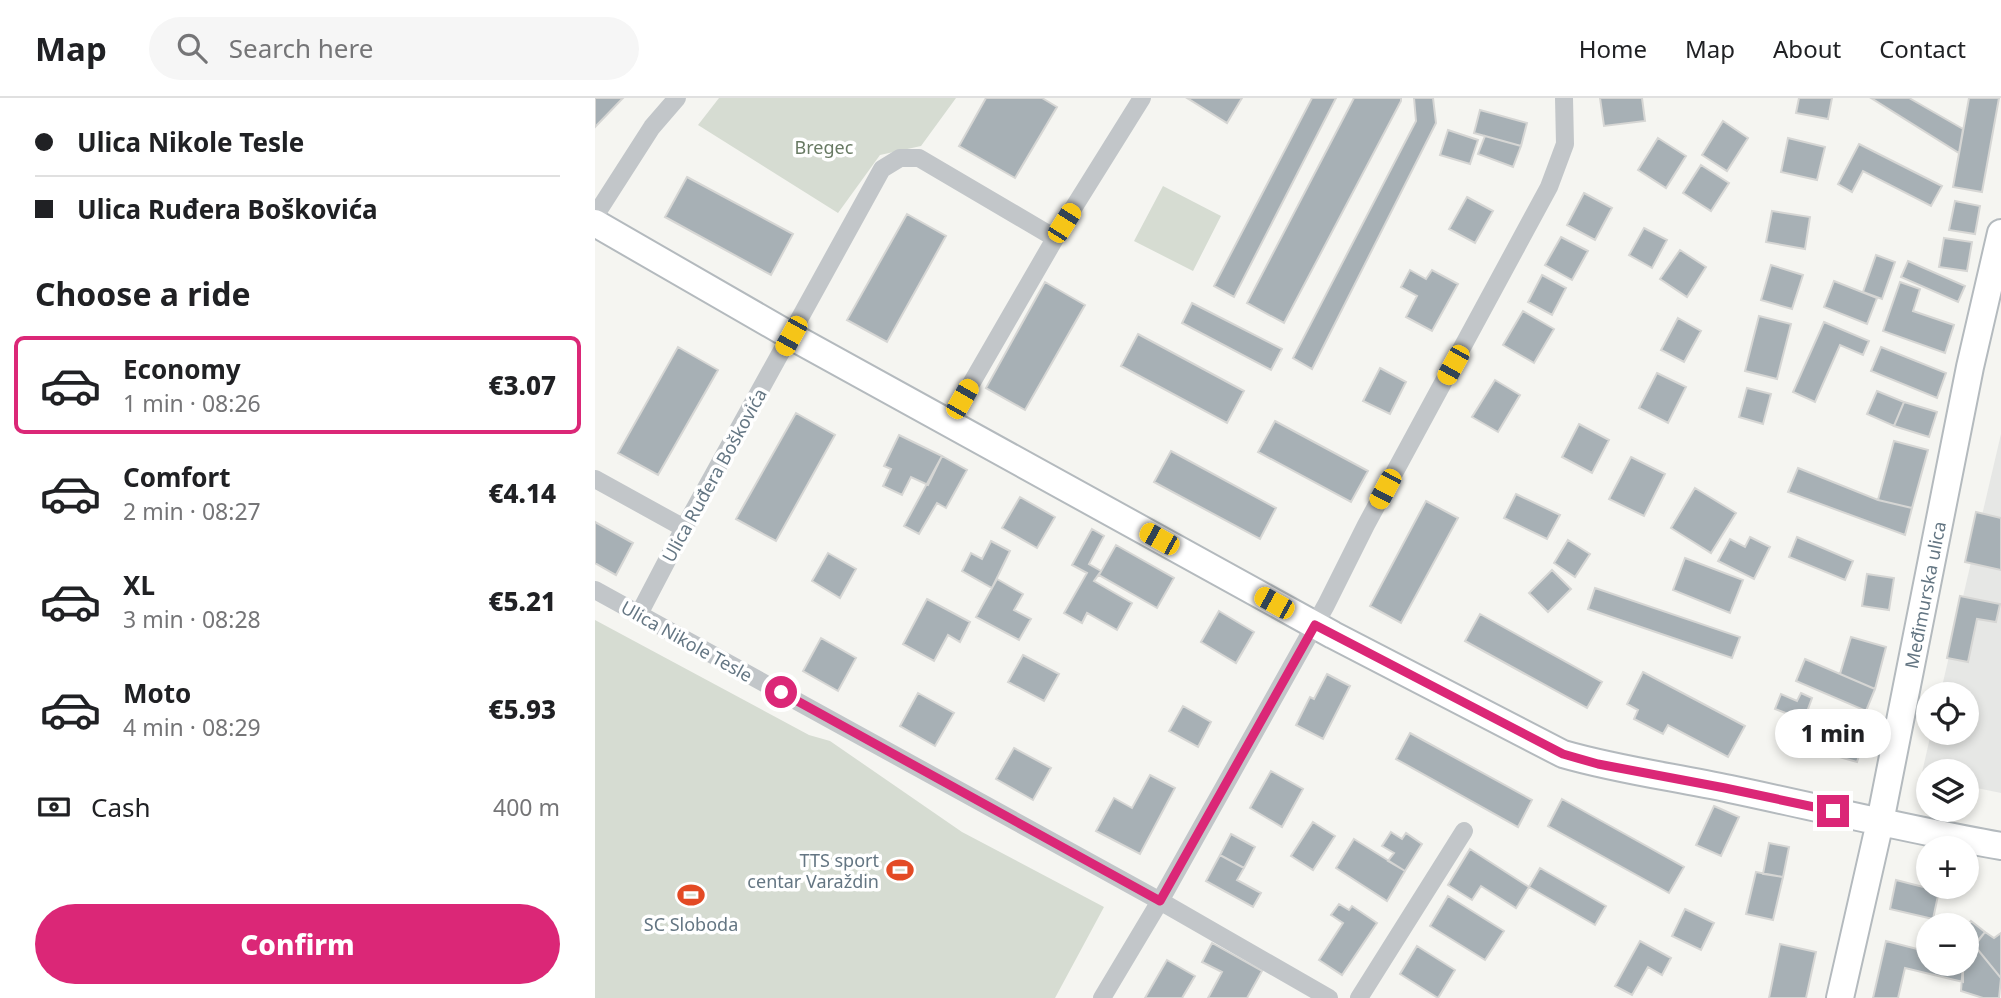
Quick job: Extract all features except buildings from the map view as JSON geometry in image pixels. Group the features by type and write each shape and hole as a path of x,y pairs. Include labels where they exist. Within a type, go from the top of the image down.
{"street":[{"path":"595,216 652,128 677,98"},
{"path":"949,422 1055,238 1142,98"},
{"path":"1102,998 1160,901 1315,625 1366,525 1549,187 1565,144 1564,98"},
{"name":"Ulica Ruđera Boškovića","path":"639,614 882,169 900,159 919,158 1055,238"},
{"path":"595,223 791,336 1315,625 1563,754 1598,764 2001,846"},
{"name":"Međimurska ulica","path":"1840,998 1880,822 1969,367 2001,233"},
{"path":"595,479 684,528"},
{"name":"Ulica Nikole Tesle","path":"595,590 1160,901 1329,998"},
{"path":"1359,998 1464,831"}],"shaded area":[{"path":"2001,434 2001,793 1979,788 1979,759 1925,759 1928,745 1979,745 1979,682 1943,682"}],"green space":[{"name":"Bregec","path":"719,98 956,98 921,146 880,155 838,213 698,125"},
{"path":"1163,186 1221,216 1193,271 1134,241"},
{"path":"595,620 809,735 830,741 962,832 1104,907 1055,998 595,998"}],"place":[{"name":"TTS sport centar Varaždin","path":"900,870"},
{"name":"SC Sloboda","path":"691,895"}],"route":[{"path":"781,692 1160,901 1315,625 1563,754 1598,764 1833,811"}]}
